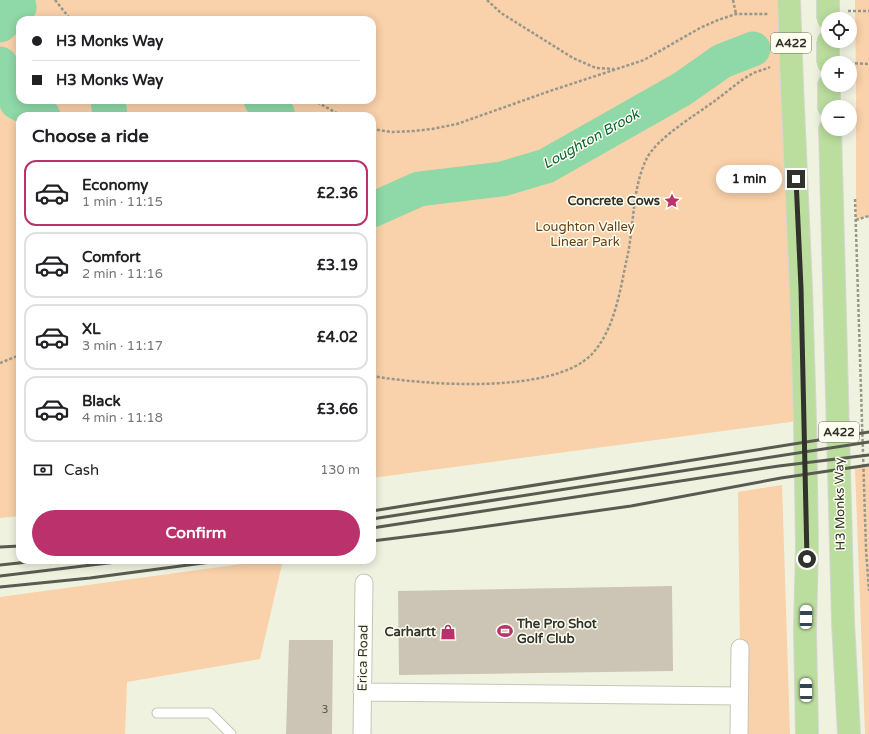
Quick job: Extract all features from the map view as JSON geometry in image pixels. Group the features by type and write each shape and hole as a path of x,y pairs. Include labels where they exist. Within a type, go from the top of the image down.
{"main road":[{"name":"A422","path":"789,0 801,288 805,428 807,544 805,631 807,734"},
{"name":"H3 Monks Way","path":"830,136 844,622 849,734"}],"street":[{"name":"Erica Road","path":"362,734 364,583"},
{"path":"739,734 740,648"},
{"path":"362,692 739,696"}],"lane":[{"path":"157,713 210,713 231,734"}],"path":[{"path":"55,0 68,16"},
{"path":"487,0 501,13 573,58 596,68 618,69"},
{"path":"733,0 736,14"},
{"path":"833,10 869,11"},
{"path":"376,130 392,132 414,131 457,124 644,60 700,28 736,14 771,14"},
{"path":"857,63 869,64"},
{"path":"376,377 417,383 461,384 511,382 556,375 582,363 593,353 602,339 612,318 628,256 640,174 646,159 655,147 671,133 751,75 776,65"},
{"path":"320,104 334,112"},
{"path":"854,197 869,591"},
{"path":"856,220 869,216"},
{"path":"0,363 16,357"}],"green space":[{"name":"Loughton Valley Linear Park","path":"0,0 789,0 805,420 376,477 376,112 16,112 16,516 0,518"},
{"path":"855,0 869,0 869,216 856,220 857,56 856,56 856,48 857,48 857,12 855,12"},
{"path":"869,466 869,734 865,734 855,468"},
{"path":"782,485 790,734 739,734 740,648 738,492"},
{"path":"241,564 282,564 260,659 127,682 125,734 0,734 0,597"}],"building":[{"path":"672,586 673,671 399,675 398,591"},
{"path":"289,640 333,640 332,734 286,734"}],"waterway":[{"name":"Loughton Brook","path":"0,25 19,7 17,0"},
{"name":"Loughton Brook","path":"376,208 419,189 502,179 546,166 682,89 722,61 753,49"},
{"name":"Loughton Brook","path":"0,64 16,100"},
{"name":"Loughton Brook","path":"21,104 36,112"},
{"name":"Loughton Brook","path":"108,104 110,112"},
{"name":"Loughton Brook","path":"269,104 276,112"}],"railway":[{"path":"376,510 869,432"},
{"path":"376,518 869,442"},
{"path":"376,527 779,466 869,455"},
{"path":"376,541 631,506 781,478 869,465"},
{"path":"0,547 16,546"},
{"path":"0,565 16,563"},
{"path":"0,576 100,564"},
{"path":"0,587 90,578 196,564"}],"place":[{"name":"Concrete Cows","path":"672,201"},
{"name":"The Pro Shot Golf Club","path":"505,631"},
{"name":"Carhartt","path":"448,632"}],"route":[{"path":"796,179 801,288 807,559"}]}
